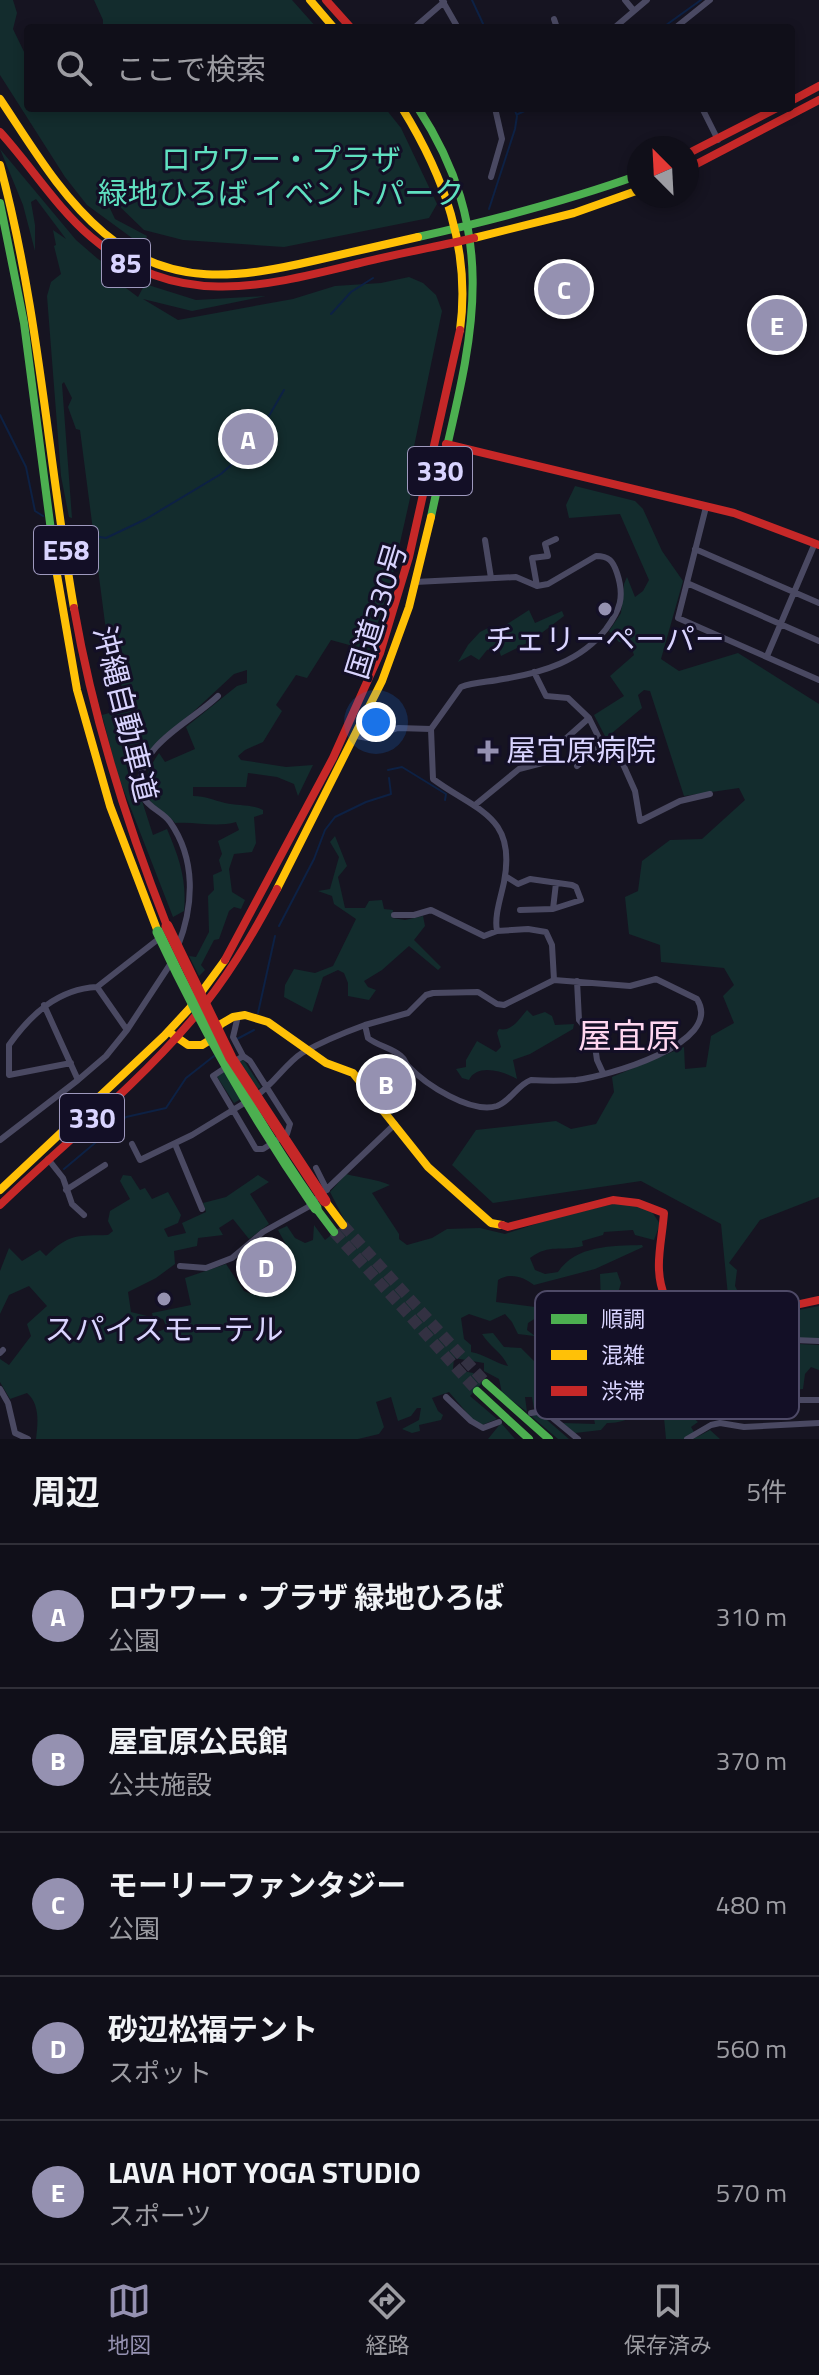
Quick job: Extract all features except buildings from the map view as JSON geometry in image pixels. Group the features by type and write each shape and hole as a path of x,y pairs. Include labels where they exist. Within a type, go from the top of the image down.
{"main road":[{"path":"310,0 331,24"},
{"path":"326,0 347,24"},
{"path":"795,99 819,86"},
{"name":"85","path":"0,99 86,219 122,247 154,263 214,276 249,275 469,226 563,201 627,179"},
{"path":"699,163 819,100"},
{"name":"国道330号","path":"351,733 382,650 409,553 462,315 463,287 455,229 433,160 404,112"},
{"name":"国道330号","path":"0,1205 173,1034 228,954 388,668 415,582 461,385 473,316 474,271 469,226 445,156 420,112"},
{"path":"699,149 770,112"},
{"name":"85","path":"0,132 86,235 134,267 181,284 227,288 268,284 471,239 585,209 627,194"},
{"name":"沖縄自動車道","path":"0,165 26,263 69,574 90,686 123,808 162,929"},
{"name":"沖縄自動車道","path":"0,203 15,266 57,578 77,690 110,806 162,929 231,1058 339,1229"},
{"path":"446,444 758,521 817,544"},
{"path":"173,1034 188,1045 202,1045 210,1040 221,1024 238,1016 268,1022 326,1063 353,1073 428,1167 491,1223 508,1227 613,1200 638,1203 664,1213 658,1247 662,1291"},
{"name":"国道330号","path":"0,1190 54,1136 173,1034"},
{"path":"799,1304 819,1300"},
{"path":"529,1439 481,1387 549,1439"}],"street":[{"path":"625,0 634,11"},
{"path":"619,24 647,0"},
{"path":"680,24 710,0"},
{"path":"418,24 443,1 456,24"},
{"path":"554,19 556,24"},
{"path":"491,177 502,139 496,112"},
{"path":"704,112 718,140"},
{"path":"706,507 678,618 819,680"},
{"path":"537,586 530,554 548,556 545,544 556,539"},
{"path":"485,540 491,578"},
{"path":"767,656 817,544"},
{"path":"695,549 819,603"},
{"path":"415,582 516,577 537,586 548,584 596,556 605,556 614,564 618,575 622,604 606,629 583,653 534,672 461,687 431,729 433,779 492,818 505,844 508,859 497,931"},
{"path":"687,583 819,641"},
{"path":"534,672 546,696 568,698 589,718 604,743 618,753 635,791 640,821 680,801 710,794"},
{"path":"0,1140 106,1056 167,973 187,919 191,895 186,856 172,825 143,798 140,776 156,747 218,696"},
{"path":"475,805 519,769 546,762 562,742 589,718"},
{"path":"351,733 368,738 398,728 431,729"},
{"path":"577,766 604,743"},
{"path":"505,876 518,884 530,879 576,887 581,900 553,909 520,910"},
{"path":"553,909 556,883"},
{"path":"394,915 414,915 431,910 484,936 497,931 528,929 546,932 552,945 554,980"},
{"path":"71,1063 23,1074 8,1074 9,1045 44,1005 68,992 97,987 187,919"},
{"path":"132,1144 140,1160 175,1144 269,1088 303,1053 339,1033 365,1025 408,1013 426,995 433,993 478,992 504,1005 554,980 630,986 656,979 697,999 700,1005 694,1030 679,1045 665,1053 578,1080 531,1080 496,1106 470,1106 421,1076 408,1066 401,1055 368,1038 365,1025"},
{"path":"577,981 579,1020 594,1039 597,1060 603,1073"},
{"path":"97,987 127,1030"},
{"path":"44,1005 78,1080"},
{"path":"238,1016 233,1037 290,1124 287,1134 263,1149 256,1149 213,1076 243,1056"},
{"path":"180,1266 206,1268 232,1258 263,1232 323,1200 363,1152 395,1124"},
{"path":"175,1144 202,1209"},
{"path":"48,1159 63,1178 72,1204 84,1215"},
{"path":"66,1190 105,1165"},
{"path":"316,1168 323,1200"},
{"path":"799,1340 819,1341"},
{"path":"0,1389 8,1403 15,1433 28,1439"},
{"path":"446,1397 483,1428 499,1422"},
{"path":"531,1413 535,1412"},
{"path":"554,1419 578,1439"},
{"path":"687,1439 720,1423 744,1427 819,1423"}],"green space":[{"name":"ロウワー・プラザ 緑地ひろば イベントパーク","path":"0,0 13,0 17,13 13,29 24,52 24,112 388,112 401,128 437,204 429,218 284,247 183,240 144,230 115,202 106,200 115,219 147,236 143,246 87,205 65,177 0,75"},
{"path":"94,0 292,0 313,24 103,24"},
{"path":"0,149 76,240 98,259 130,279 128,288 99,268 138,297 145,284 196,300 266,296 192,311 143,299 178,320 293,299 335,286 381,283 409,277 423,283 436,295 442,311 411,461 418,463 392,578 367,658 353,646 331,640 307,678 296,675 276,705 282,711 263,742 238,756 241,760 286,767 313,765 298,796 294,784 277,777 248,773 246,787 193,787 193,796 263,810 263,814 254,817 256,843 252,852 234,854 229,869 232,892 245,900 241,909 234,907 229,911 219,939 214,940 201,965 205,970 199,976 189,956 196,957 209,932 208,896 214,890 213,875 222,871 218,841 239,830 236,822 175,823 150,800 145,786 159,753 165,762 195,749 186,727 237,686 247,683 247,670 234,674 162,737 143,758 134,776 153,835 167,829 181,869 184,911 173,917 117,773 102,715 127,708 105,623 80,430 76,429 68,407 72,398 64,382 72,518 69,517 61,476 47,296 51,282 61,274 53,230 66,239 36,199 31,202 35,251 23,205"},
{"path":"575,486 635,501 643,509 662,551 683,581 661,659 679,671 738,653 819,704 819,1197 760,1220 729,1263 737,1270 738,1291 728,1291 721,1224 641,1181 493,1203 452,1165 476,1130 556,1121 571,1129 596,1124 614,1092 612,1077 684,1047 685,1069 706,1067 711,1036 734,1023 723,996 734,985 724,968 661,962 660,945 629,934 625,897 638,891 642,861 670,840 702,839 745,800 739,788 684,796 650,691 644,690 638,695 642,708 606,738 594,715 624,696 610,676 634,655 630,643 619,642 609,631 621,613 627,577 635,597 649,580 620,514 569,518 566,505"},
{"path":"529,610 535,623 562,611 564,616 531,641 501,656 498,647 487,650 479,660 471,655 458,662 480,632 490,627 504,626"},
{"path":"335,836 347,866 338,877 345,908 365,908 369,901 382,900 384,909 393,910 392,918 405,920 423,916 425,926 414,940 441,967 438,970 409,946 364,981 376,990 369,1000 348,996 348,983 344,973 338,970 323,977 312,1012 284,997 285,985 294,969 315,973 333,966 356,919 334,904 332,896 318,891 330,889 339,857 330,842"},
{"path":"527,1010 533,1016 545,1012 552,1016 555,1025 574,1024 573,1029 530,1054 513,1060 517,1079 491,1070 478,1072 469,1080 462,1078 456,1069 466,1067 466,1060 477,1041 496,1052 501,1047 497,1033 499,1029 511,1027"},
{"path":"243,1059 261,1087 234,1103 216,1075"},
{"path":"346,1174 390,1185 372,1193 399,1234 399,1239 407,1245 432,1238 447,1229 480,1228 505,1234 617,1203 652,1212 660,1224 654,1240 635,1235 633,1230 604,1232 582,1241 583,1246 550,1249 530,1258 535,1270 545,1274 558,1272 574,1257 585,1252 607,1247 643,1247 595,1269 534,1285 517,1276 498,1280 496,1302 535,1307 535,1319 528,1323 527,1330 535,1336 518,1334 505,1314 490,1321 469,1314 461,1318 464,1339 471,1345 471,1352 508,1366 482,1334 493,1333 504,1347 521,1348 535,1361 535,1409 532,1397 525,1397 527,1412 502,1393 499,1379 484,1371 484,1363 454,1358 453,1369 473,1373 483,1382 470,1396 497,1419 482,1425 473,1420 449,1392 432,1398 443,1415 441,1420 419,1425 420,1431 412,1433 402,1429 419,1420 421,1408 398,1421 391,1397 376,1402 384,1427 379,1434 358,1439 36,1439 34,1403 27,1393 10,1399 0,1382 0,1359 9,1365 31,1336 27,1324 47,1306 29,1286 9,1295 0,1314 0,1271 9,1248 22,1261 40,1250 46,1256 74,1237 108,1235 113,1231 108,1221 110,1211 130,1199 120,1181 123,1175 131,1176 140,1190 145,1188 152,1199 168,1192 181,1215 178,1223 164,1229 168,1237 186,1233 182,1223 206,1212 203,1203 226,1197 258,1175 269,1182 250,1194 269,1224 249,1239 233,1219 219,1228 223,1235 198,1238 197,1246 174,1251 175,1264 128,1292 131,1312 147,1316 153,1334 167,1328 163,1319 153,1317 152,1313 191,1305 185,1278 226,1264 244,1291 251,1294 296,1263 278,1230 287,1226 295,1238 305,1243 313,1240 314,1225 325,1240 346,1223 330,1192"},
{"path":"617,1272 621,1283 619,1291 601,1291 600,1274"},
{"path":"819,1306 819,1339 799,1340 799,1310"},
{"path":"799,1344 819,1345 819,1370 811,1367 805,1374 803,1389 799,1389"},
{"path":"531,1416 546,1419 569,1439 558,1439"},
{"path":"594,1419 627,1419 607,1423 601,1430 575,1433 562,1423 595,1424"},
{"path":"664,1419 694,1419 698,1422 691,1427 697,1437 710,1430 720,1439 666,1439"},
{"path":"501,1423 515,1439 488,1439"}],"waterway":[{"path":"472,0 483,24"},
{"path":"668,24 701,0"},
{"path":"489,209 515,129 516,112"},
{"path":"518,114 522,112"},
{"path":"331,314 351,292 373,278"},
{"path":"69,532 106,538 146,519 221,474 251,447 284,390"},
{"path":"0,415 26,467 35,511 43,516"},
{"path":"388,770 402,767 446,794 445,800"},
{"path":"279,926 314,859 325,830 335,817 391,794 389,778"},
{"path":"258,1013 275,936"},
{"path":"237,1039 254,1030"},
{"path":"64,1169 126,1117 166,1108 186,1078 214,1056"}],"tunnel":[{"path":"343,1225 486,1383"},
{"path":"334,1232 477,1391"}],"traffic: fast":[{"path":"420,112 447,161 464,211 472,260 472,309 466,358 431,517"},
{"path":"418,237 530,209 627,179"},
{"path":"0,203 24,323 56,569"},
{"path":"158,932 231,1073 316,1208"},
{"path":"316,1208 334,1232"},
{"path":"486,1383 549,1439"},
{"path":"477,1391 529,1439"}],"traffic: slow":[{"path":"310,0 331,24"},
{"path":"0,99 48,170 88,219 129,251 155,263 180,271 233,274 288,266 418,237"},
{"path":"404,112 430,160 451,214 461,271 460,330"},
{"path":"0,165 34,330 74,608"},
{"path":"474,238 574,213 627,194"},
{"path":"277,889 382,681 409,607 431,517"},
{"path":"56,569 77,690 110,806 158,932"},
{"path":"0,1190 164,1036 189,1009 225,960"},
{"path":"172,1034 188,1045 202,1045 210,1040 221,1024 233,1017 245,1015 268,1022 326,1063 353,1073 428,1167 491,1223 502,1225"},
{"path":"325,1201 343,1225"}],"traffic: jam":[{"path":"326,0 347,24"},
{"path":"795,99 819,86"},
{"path":"699,163 819,100"},
{"path":"699,148 769,112"},
{"path":"0,132 66,213 91,237 123,260 154,275 186,284 252,285 285,280 474,238"},
{"path":"225,960 333,758 380,653 409,557 460,330"},
{"path":"446,444 734,513 819,545"},
{"path":"74,608 112,769 167,926"},
{"path":"0,1205 121,1093 190,1022 237,958 277,889"},
{"path":"167,926 231,1058 325,1201"},
{"path":"502,1225 508,1227 613,1200 638,1203 664,1213 659,1255 663,1291"},
{"path":"799,1304 819,1300"}],"place":[{"name":"モーリーファンタジー","path":"564,289"},
{"name":"LAVA HOT YOGA STUDIO","path":"777,325"},
{"name":"ロウワー・プラザ 緑地ひろば","path":"248,439"},
{"name":"チェリーペーパー","path":"605,609"},
{"name":"屋宜原病院","path":"488,751"},
{"name":"屋宜原公民館","path":"386,1084"},
{"name":"砂辺松福テント","path":"266,1267"},
{"name":"スパイスモーテル","path":"164,1299"}],"district":[{"name":"屋宜原","path":"629,1036"}]}
